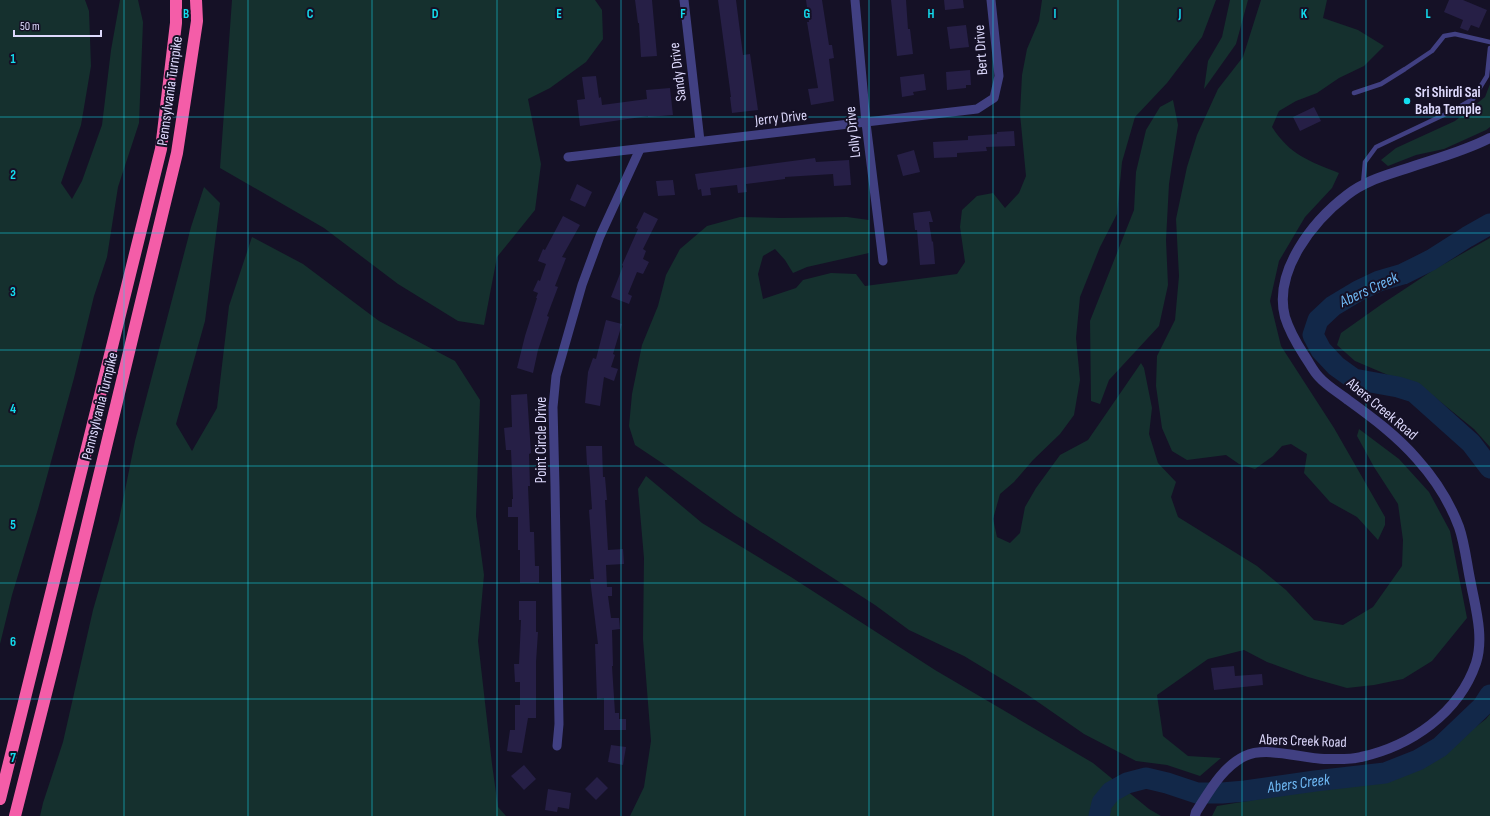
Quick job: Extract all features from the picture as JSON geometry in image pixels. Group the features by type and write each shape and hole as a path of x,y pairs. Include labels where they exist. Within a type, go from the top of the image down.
{"highway":[{"name":"Pennsylvania Turnpike","path":"0,799 161,149 176,23 176,0"},
{"name":"Pennsylvania Turnpike","path":"15,816 57,650 177,153 196,21 196,0"}],"street":[{"name":"Sandy Drive","path":"684,0 700,141"},
{"name":"Lolly Drive","path":"855,0 866,123 882,261"},
{"name":"Bert Drive","path":"991,0 999,76 994,98"},
{"name":"Jerry Drive","path":"568,157 977,109 994,98"},
{"name":"Abers Creek Road","path":"1195,814 1214,784 1228,768 1245,756 1257,753 1279,753 1323,759 1359,758 1391,747 1423,731 1448,710 1466,687 1477,661 1480,635 1459,528 1442,494 1419,460 1390,432 1319,377 1298,346 1285,316 1283,289 1289,265 1302,242 1325,215 1346,195 1368,181 1473,146 1490,138"},
{"name":"Point Circle Drive","path":"557,746 559,724 556,494 553,407 556,376 582,285 597,243 640,149"}],"lane":[{"path":"1354,93 1381,84 1393,77 1432,51 1444,36 1454,34 1490,42"},
{"path":"1363,184 1365,162 1376,147 1452,111 1473,99 1487,76 1490,48"}],"green space":[{"path":"0,0 85,0 89,11 91,66 81,125 61,183 72,199 82,181 102,125 111,50 120,0 138,0 143,22 139,123 118,187 107,257 94,296 74,378 38,509 12,595 0,644"},
{"path":"232,0 595,0 602,10 603,39 586,62 550,88 528,99 541,164 535,210 497,257 484,325 458,321 398,284 324,228 220,168"},
{"path":"1042,0 1216,0 1202,37 1167,83 1135,117 1122,162 1117,214 1100,247 1080,297 1076,338 1080,380 1074,415 1060,434 1033,460 1014,482 1000,494 993,519 997,537 1010,543 1020,533 1025,507 1036,488 1060,455 1088,440 1141,363 1144,368 1152,408 1149,434 1158,463 1176,482 1171,497 1178,517 1257,566 1286,590 1314,620 1343,625 1373,607 1402,566 1403,540 1398,504 1374,467 1357,436 1359,429 1399,459 1429,492 1450,531 1467,618 1432,661 1403,679 1374,685 1347,688 1308,677 1267,662 1244,650 1208,659 1157,695 1163,736 1188,756 1221,758 1200,776 1167,765 1136,761 1084,734 1025,693 964,656 909,630 875,605 735,515 635,445 629,426 632,394 642,345 658,306 666,275 680,249 707,226 740,217 847,217 869,220 869,253 807,267 793,273 785,260 775,249 763,256 758,274 763,299 796,288 803,280 831,273 856,274 865,286 957,274 965,262 960,227 962,210 977,196 993,193 1005,208 1019,193 1026,176 1020,114 1022,75 1027,49 1039,21"},
{"path":"1230,0 1248,0 1236,44 1204,89 1208,61 1222,37"},
{"path":"1261,0 1327,0 1323,18 1358,30 1384,46 1364,66 1339,78 1317,93 1296,101 1279,111 1272,127 1279,137 1293,151 1309,161 1339,173 1332,188 1305,217 1279,261 1270,301 1281,346 1334,428 1385,517 1385,525 1378,540 1357,517 1330,502 1304,473 1307,454 1291,444 1282,446 1273,456 1255,469 1239,464 1226,455 1187,460 1172,451 1162,428 1156,386 1157,356 1175,320 1179,276 1176,219 1187,167 1197,135 1218,89 1243,57"},
{"path":"1490,84 1490,127 1486,130 1444,149 1416,155 1388,166 1381,160 1396,148 1455,121 1485,97"},
{"path":"1173,100 1178,125 1169,184 1166,240 1168,285 1159,326 1109,380 1100,404 1091,401 1090,321 1134,210 1136,172 1146,130 1160,107"},
{"path":"204,187 220,203 205,321 176,424 192,451 217,408 229,306 252,237 303,264 379,321 455,361 480,400 476,516 484,575 478,641 498,807 506,816 40,816 63,742 93,610 119,520 135,441 191,227"},
{"path":"1490,238 1490,447 1474,429 1432,395 1355,361 1337,345 1341,333 1382,304 1435,269"},
{"path":"646,476 702,523 791,577 935,670 1093,763 1149,809 1161,816 630,816 644,787 651,741 643,639 644,558 638,489"},
{"path":"1490,714 1490,816 1212,816 1217,806 1371,781 1412,770 1445,750 1486,719"}],"building":[{"path":"635,0 652,0 657,56 641,57 639,23"},
{"path":"718,0 736,0 743,55 750,54 758,110 732,113"},
{"path":"806,0 822,0 829,45 832,45 834,58 829,59 834,101 811,105 808,89 818,88 807,22 809,22"},
{"path":"891,0 906,0 908,29 910,29 913,54 897,56"},
{"path":"944,0 963,0 964,8 945,10"},
{"path":"1449,0 1463,0 1487,10 1479,28 1471,25 1468,31 1460,28 1463,20 1444,12"},
{"path":"966,25 969,47 950,49 947,27"},
{"path":"970,70 971,85 966,85 966,88 947,90 946,72"},
{"path":"924,74 926,90 913,92 914,95 902,97 900,77"},
{"path":"596,76 599,98 601,97 602,105 647,99 646,90 670,88 673,115 648,116 580,126 577,100 585,99 582,77"},
{"path":"1314,107 1321,121 1300,131 1293,117"},
{"path":"1014,131 1015,146 986,147 987,151 957,153 957,157 934,158 933,142 968,140 968,136"},
{"path":"914,150 920,172 903,176 897,155"},
{"path":"815,158 816,162 849,160 851,185 834,186 833,174 785,177 785,179 746,184 747,192 738,193 737,185 710,188 711,195 702,196 701,189 698,190 695,174"},
{"path":"673,180 675,195 658,196 656,181"},
{"path":"577,184 592,192 585,207 570,200"},
{"path":"930,211 933,222 929,222 932,242 933,241 935,264 920,265 917,230 915,230 913,213"},
{"path":"644,212 658,219 643,249 646,251 643,259 649,262 643,274 637,272 628,294 632,296 629,304 611,297 623,266 622,265 638,229 636,228"},
{"path":"563,216 580,225 562,257 566,258 555,286 558,287 547,316 549,317 538,350 533,373 517,368 537,298 538,293 533,291 538,280 540,281 546,264 538,261 543,249 545,250"},
{"path":"606,320 622,324 613,354 615,355 611,367 618,369 614,381 604,377 600,406 585,403 588,372 593,358 596,359"},
{"path":"527,394 531,453 529,454 530,486 528,486 530,532 534,532 535,566 539,566 539,583 520,583 518,517 508,517 508,507 512,507 513,499 511,450 506,450 504,428 512,427 511,395"},
{"path":"586,446 602,446 603,477 605,477 607,500 605,500 608,550 623,549 624,564 606,565 607,587 612,587 612,596 608,596 611,618 619,618 620,629 612,630 612,666 615,713 619,713 619,719 626,719 626,730 604,730 604,698 597,699 595,644 598,644 590,579 594,579 589,510 592,509"},
{"path":"519,601 536,601 536,632 538,632 536,662 536,718 528,718 522,753 507,751 510,730 515,730 515,705 520,705 520,682 515,682 514,664 519,664 521,620 519,620"},
{"path":"1234,666 1235,676 1262,674 1263,685 1214,690 1211,668"},
{"path":"611,745 626,747 623,765 608,762"},
{"path":"524,765 536,779 524,790 511,776"},
{"path":"597,777 608,788 596,800 585,789"},
{"path":"548,789 571,793 569,809 558,807 557,812 545,810"}],"waterway":[{"name":"Abers Creek","path":"1490,224 1431,260 1403,274 1379,281 1358,291 1333,306 1318,320 1313,335 1321,350 1336,366 1354,379 1398,387 1414,392 1471,443 1490,468"},
{"name":"Abers Creek","path":"1099,816 1102,803 1111,792 1127,783 1146,778 1197,793 1222,793 1385,773 1418,760 1440,747 1483,706 1490,695"}],"place":[{"name":"Sri Shirdi Sai Baba Temple","path":"1407,101"}]}
